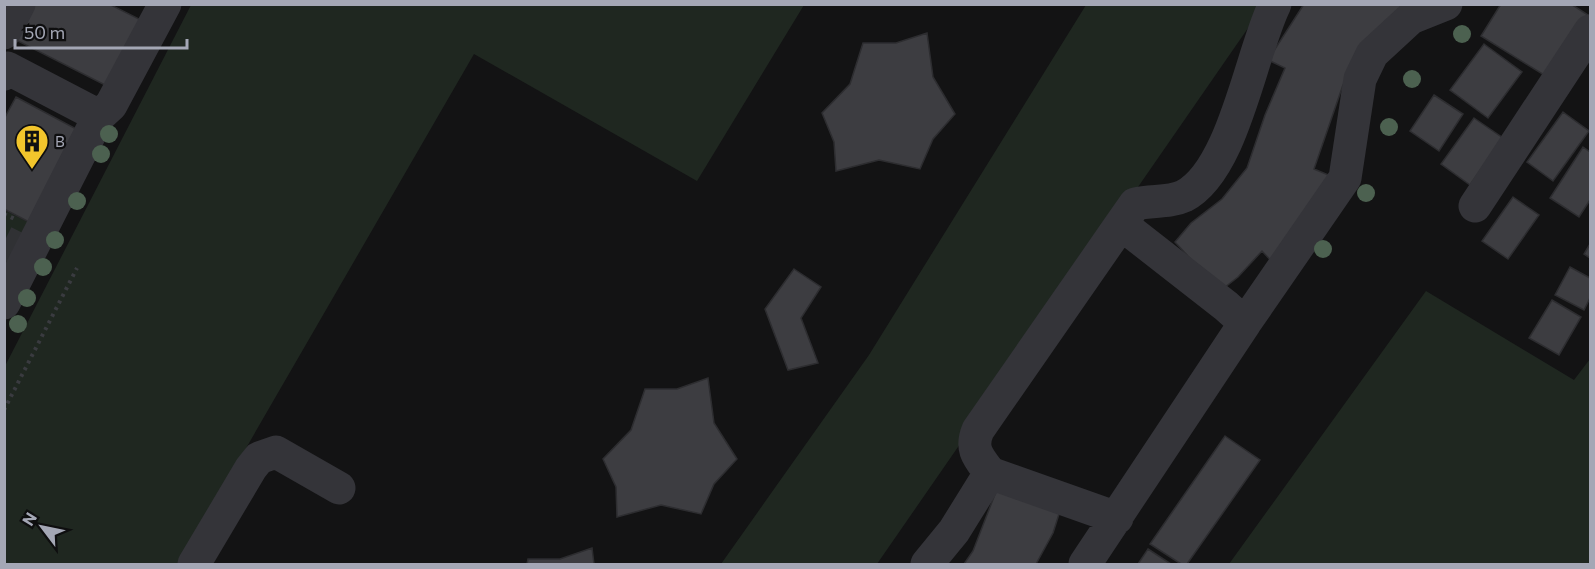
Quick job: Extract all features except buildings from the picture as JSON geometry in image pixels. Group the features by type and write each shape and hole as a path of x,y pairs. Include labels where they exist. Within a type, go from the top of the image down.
{"street":[{"path":"4,33 20,4"},
{"path":"4,303 23,251 99,116 111,105 165,4"},
{"path":"1117,518 990,473 975,453 973,442 978,430 1135,204 1174,200 1199,185 1228,142 1275,4"},
{"path":"1084,564 1345,178 1360,80 1371,54 1411,18 1446,4"},
{"path":"1475,206 1590,31"},
{"path":"5,67 99,116"},
{"path":"1121,224 1245,323"},
{"path":"194,564 251,468 267,453 276,452 339,488"},
{"path":"927,564 954,531 990,473"}],"path":[{"path":"4,410 77,268"}],"shaded area":[{"path":"191,5 804,5 697,181 474,54 179,564 5,564 4,368"},
{"path":"1086,5 1264,5 877,564 721,564 869,355"},
{"path":"4,210 28,222 5,267"},
{"path":"1426,291 1574,380 1590,359 1590,564 1229,564"}],"tunnel":[{"path":"4,242 16,248"}],"place":[{"name":"B","path":"32,170"}]}
